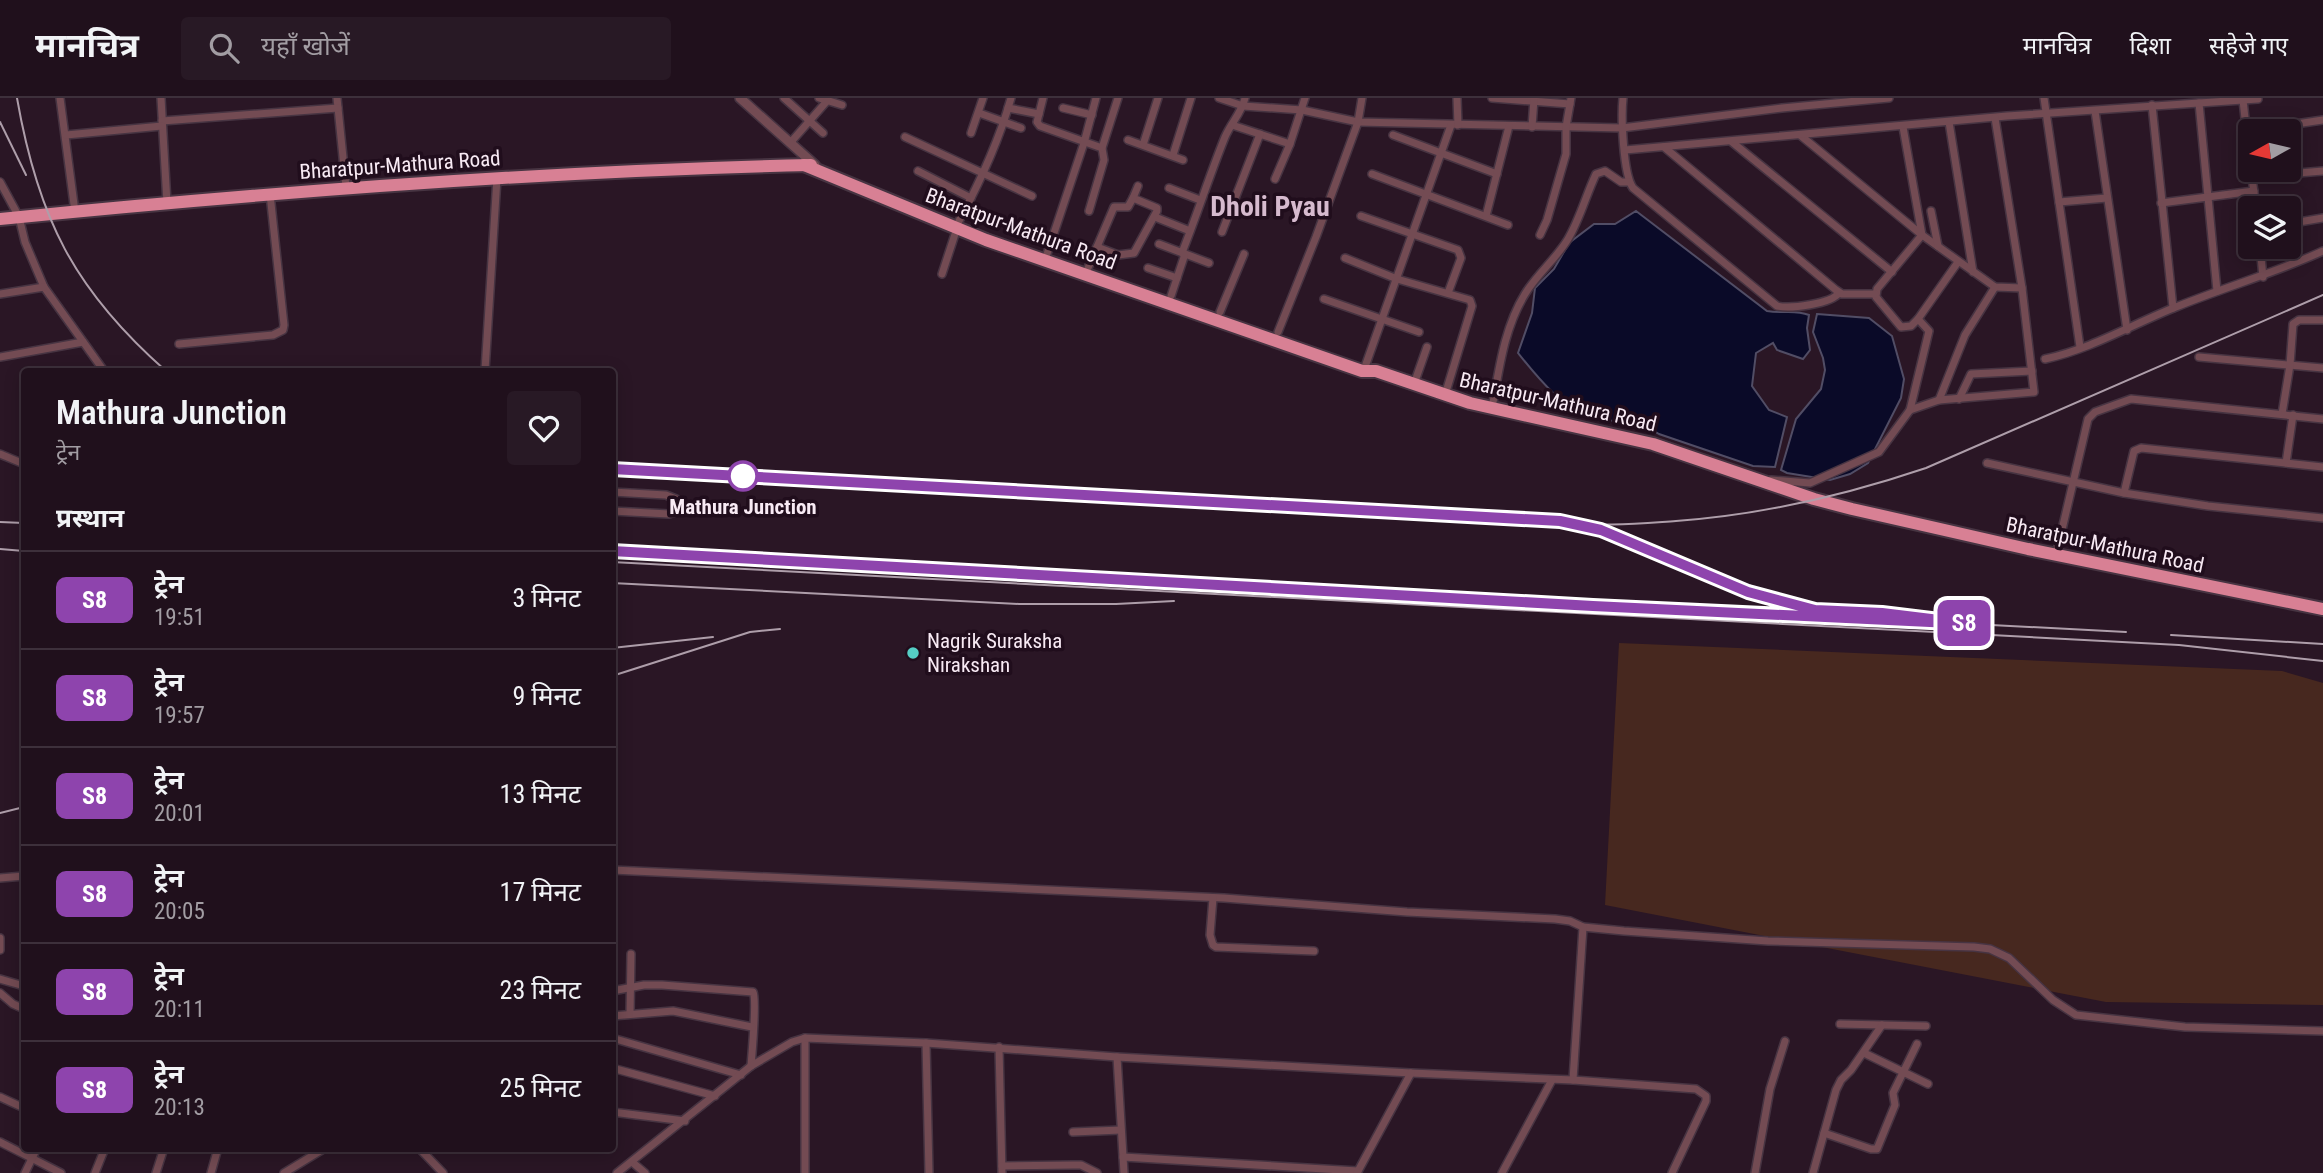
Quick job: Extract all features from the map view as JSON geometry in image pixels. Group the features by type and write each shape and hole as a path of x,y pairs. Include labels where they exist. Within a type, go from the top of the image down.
{"highway":[{"name":"Bharatpur-Mathura Road","path":"0,219 345,187 702,167 809,165 988,236 1362,370 1371,368"},
{"name":"Bharatpur-Mathura Road","path":"988,236 1088,268 1106,278 1171,296 1278,332 1445,395 1653,444 1814,499 2056,555 2323,609"}],"street":[{"path":"60,98 75,212"},
{"path":"161,98 167,203"},
{"path":"337,98 345,187"},
{"path":"784,98 823,133"},
{"path":"971,133 983,98"},
{"path":"942,274 958,225 1005,120 1011,98"},
{"path":"1043,98 1037,122 1040,126 1102,148"},
{"path":"1047,254 1096,98"},
{"path":"1089,211 1104,160 1102,148 1118,98"},
{"path":"1143,145 1158,98"},
{"path":"1173,155 1191,98"},
{"path":"1219,98 1302,110 1357,122 1622,128 1889,98"},
{"path":"1275,179 1305,98"},
{"path":"1278,332 1357,122 1362,98"},
{"path":"1371,368 1383,319 1441,154 1454,125 1457,98"},
{"path":"1492,98 1570,101 1566,154 1540,235"},
{"path":"1623,98 1622,128 1629,183"},
{"path":"2044,98 2080,347"},
{"path":"1626,150 1995,118 2258,99"},
{"path":"745,100 792,142 809,165"},
{"path":"792,142 810,122 823,100 842,105"},
{"path":"1532,127 1534,100"},
{"path":"2243,100 2245,119"},
{"path":"1171,296 1200,200 1244,102"},
{"path":"2199,103 2217,292"},
{"path":"2152,106 2173,308"},
{"path":"65,135 162,123 338,108"},
{"path":"1008,108 1039,114"},
{"path":"1063,108 1092,115"},
{"path":"2095,111 2127,330"},
{"path":"979,113 1005,120 1021,128"},
{"path":"1910,410 1939,400 2032,394 2034,390 2022,288 1995,118"},
{"path":"2301,123 2323,120"},
{"path":"1949,122 1973,272"},
{"path":"1232,125 1290,144"},
{"path":"1486,216 1509,126"},
{"path":"1875,294 1922,235 1903,127"},
{"path":"1222,232 1260,134"},
{"path":"1394,135 1497,174"},
{"path":"1800,135 1922,235 1994,287 2022,288"},
{"path":"905,137 1032,195"},
{"path":"1128,140 1183,160"},
{"path":"1732,142 1892,272"},
{"path":"1664,147 1839,293 1875,294"},
{"path":"918,171 971,198"},
{"path":"1492,408 1501,360 1516,311 1534,281 1547,268 1568,238 1596,174 1605,171 1618,181 1629,183 1777,306 1815,303 1835,298 1839,293"},
{"path":"2301,173 2323,171"},
{"path":"1372,174 1508,225"},
{"path":"485,368 497,178"},
{"path":"0,182 19,217 25,242 44,287 102,368"},
{"path":"2253,182 2255,196"},
{"path":"1088,268 1114,207 1128,207 1138,186"},
{"path":"1169,188 1200,200"},
{"path":"2161,203 2254,191"},
{"path":"179,344 273,335 283,330 270,193"},
{"path":"1097,247 1118,255 1134,253 1155,217 1155,206 1133,198"},
{"path":"2059,202 2107,198"},
{"path":"1931,211 1938,247"},
{"path":"1361,216 1460,252 1461,258 1448,293"},
{"path":"1155,217 1190,231"},
{"path":"2301,222 2323,218"},
{"path":"1159,244 1209,264"},
{"path":"2045,359 2127,330 2173,308 2323,251"},
{"path":"1220,312 1244,254"},
{"path":"1345,258 1397,279 1470,300 1472,306 1445,395"},
{"path":"2261,259 2263,276"},
{"path":"1875,294 1877,300 1902,327 1911,326 1958,262"},
{"path":"1148,268 1177,278"},
{"path":"0,294 44,287"},
{"path":"1939,400 1960,343 1994,287"},
{"path":"1324,299 1419,332"},
{"path":"1757,479 1810,483 1879,452 1910,410 1929,331 1918,319"},
{"path":"2282,414 2290,365 2292,324 2295,321 2323,320"},
{"path":"0,357 83,342"},
{"path":"1414,385 1427,347"},
{"path":"2199,357 2323,368"},
{"path":"1959,399 1971,374 2032,372"},
{"path":"2056,555 2091,414 2119,401 2131,399 2323,419"},
{"path":"2286,463 2294,415"},
{"path":"2124,493 2134,451 2141,447 2323,467"},
{"path":"0,454 21,463"},
{"path":"1987,463 2124,493 2207,506 2323,518"},
{"path":"616,492 666,495 676,499 679,506 676,512 669,514 616,511"},
{"path":"616,870 1213,898 1555,919 1583,926 1768,941 1982,948 2009,958 2053,1000 2076,1015 2185,1027 2323,1031"},
{"path":"0,878 21,876"},
{"path":"1213,898 1210,934 1216,947 1314,951"},
{"path":"1573,1080 1583,926"},
{"path":"0,939 0,950"},
{"path":"630,1014 631,954"},
{"path":"0,979 21,985"},
{"path":"616,991 662,985 753,992 756,997 751,1066"},
{"path":"0,993 21,1008"},
{"path":"616,1016 673,1011 752,1027"},
{"path":"1840,1024 1926,1026"},
{"path":"1813,1173 1841,1080 1882,1025"},
{"path":"617,1173 751,1066 792,1042 805,1038 999,1047 1117,1057 1573,1080 1696,1089 1703,1092 1706,1101 1672,1173"},
{"path":"805,1038 805,1173"},
{"path":"616,1039 741,1075"},
{"path":"1755,1173 1770,1088 1785,1041"},
{"path":"926,1043 929,1173"},
{"path":"1824,1133 1877,1149 1895,1105 1893,1093 1917,1044"},
{"path":"999,1047 1002,1169 1073,1164 1097,1173"},
{"path":"1864,1052 1928,1084"},
{"path":"1117,1057 1124,1173"},
{"path":"616,1069 715,1096"},
{"path":"1123,1157 1358,1172 1411,1073"},
{"path":"1502,1173 1552,1080"},
{"path":"0,1097 21,1107"},
{"path":"616,1112 685,1121"},
{"path":"1073,1132 1121,1130"},
{"path":"0,1142 61,1173"},
{"path":"25,1173 35,1152"},
{"path":"95,1173 103,1152"},
{"path":"156,1173 163,1152"},
{"path":"211,1173 217,1152"},
{"path":"284,1173 318,1152"},
{"path":"423,1152 443,1173"},
{"path":"632,1162 645,1173"}],"shaded area":[{"path":"1619,643 2282,671 2323,683 2323,1005 2106,1002 1605,905"}],"water":[{"path":"1636,211 1767,311 1809,315 1807,328 1810,350 1803,359 1777,350 1773,343 1756,353 1752,386 1769,410 1787,417 1775,467 1753,466 1644,427 1584,414 1552,392 1518,353 1532,313 1535,288 1554,269 1569,243 1594,224 1615,224"},
{"path":"1817,314 1869,318 1892,336 1904,379 1901,398 1868,463 1850,474 1830,480 1781,470 1796,419 1821,389 1825,370 1813,332"}],"railway":[{"path":"17,98 36,180 65,249 84,281 107,311 163,368"},
{"path":"0,122 26,175"},
{"path":"1596,524 1646,523 1740,514 1834,495 1896,478 1926,468 2323,295"},
{"path":"616,469 1560,521 1601,530 1748,592 1815,609 1882,613 1942,621"},
{"path":"0,522 21,523"},
{"path":"0,549 21,551"},
{"path":"616,551 791,561"},
{"path":"616,562 2179,645 2323,661"},
{"path":"616,583 1019,604 1174,601"},
{"path":"1934,622 2126,632"},
{"path":"616,675 750,632 780,629"},
{"path":"2171,635 2323,644"},
{"path":"616,648 713,637"},
{"path":"0,813 21,808"}],"train":[{"name":"S8","path":"616,469 1560,521 1601,530 1748,592 1815,610 1882,613 1972,624 1593,606 616,551"}],"place":[{"name":"Mathura Junction","path":"743,476"},
{"name":"Nagrik Suraksha Nirakshan","path":"913,653"}],"district":[{"name":"Dholi Pyau","path":"1270,206"}]}
